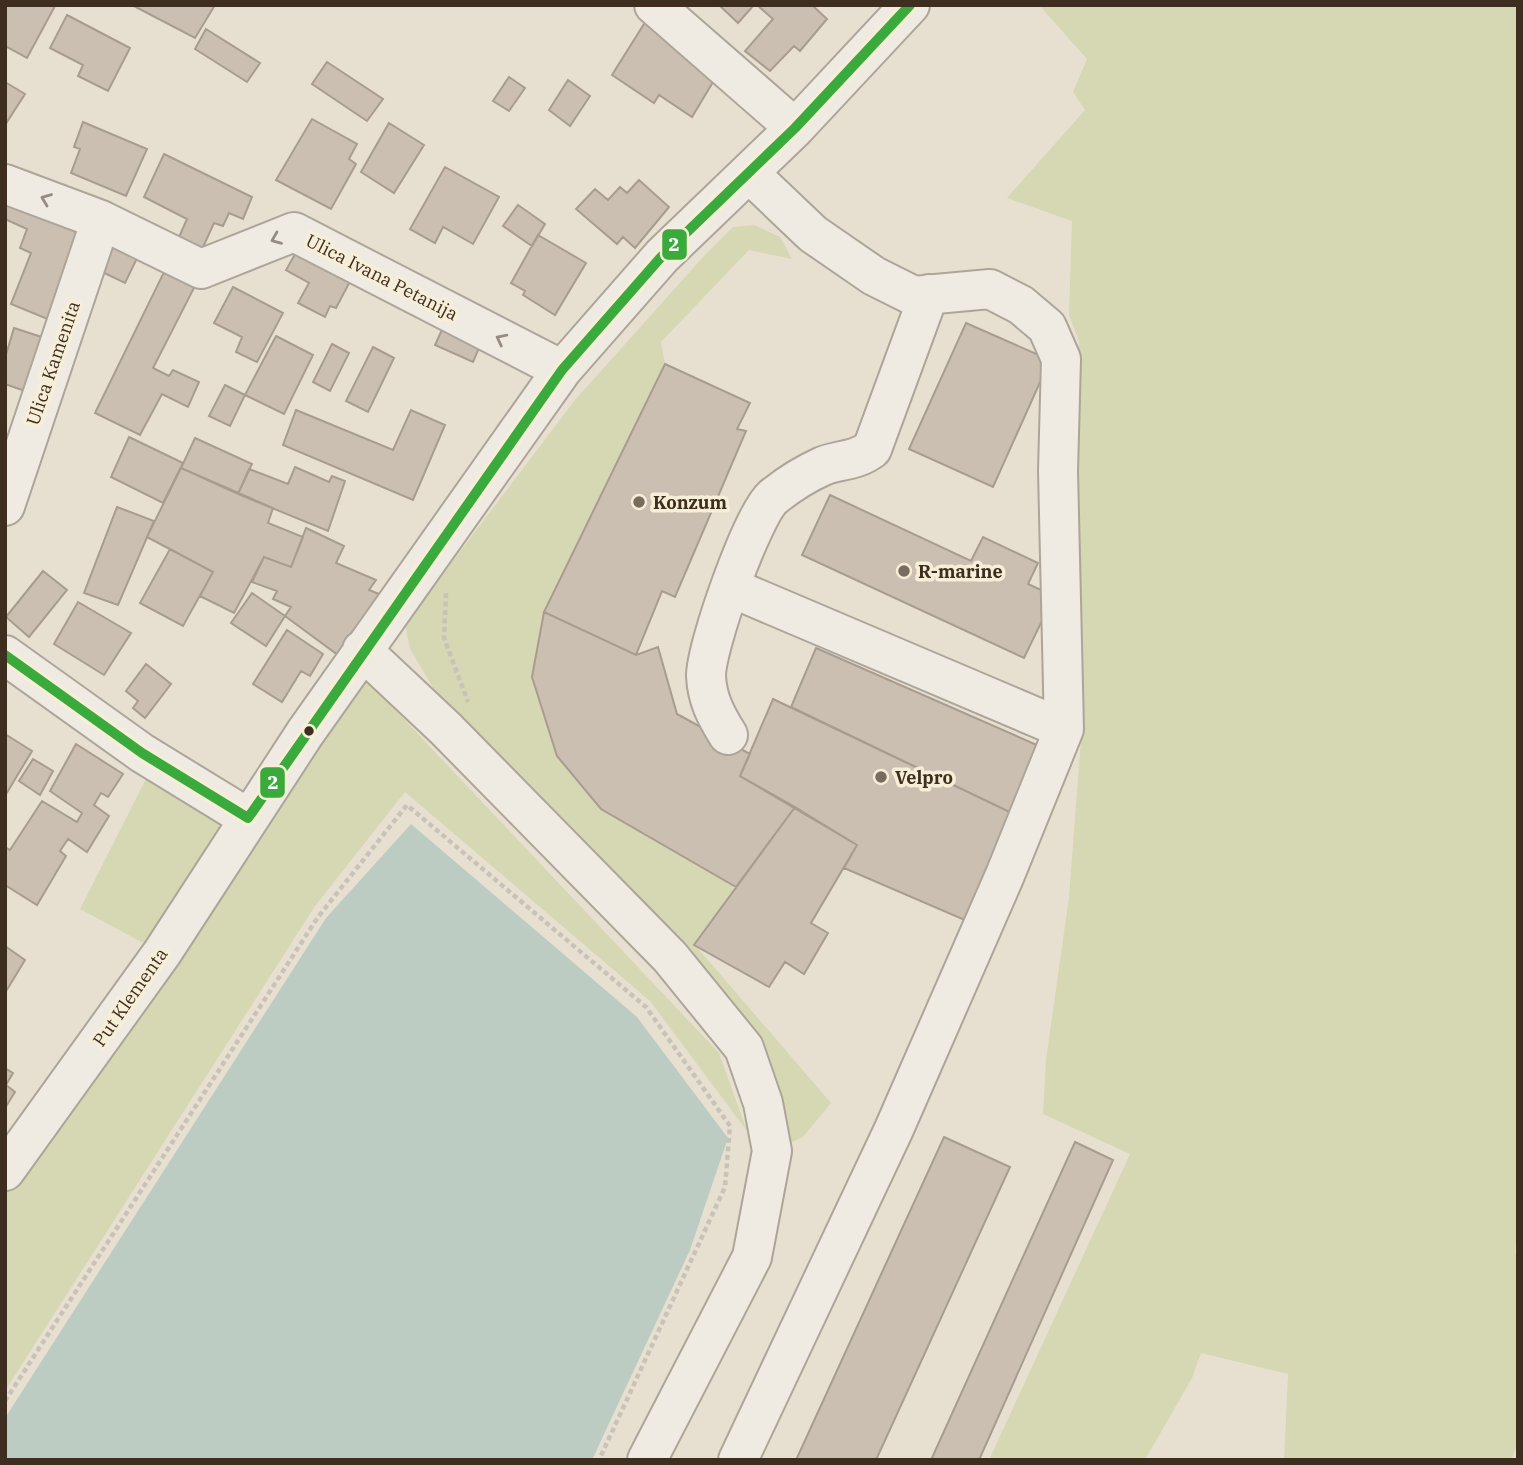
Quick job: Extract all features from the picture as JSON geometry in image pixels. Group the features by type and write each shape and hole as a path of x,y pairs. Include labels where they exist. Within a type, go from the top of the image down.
{"street":[{"path":"654,5 795,128"},
{"name":"Put Klementa","path":"5,1171 162,953 247,818 362,650 562,370 662,256 795,128 909,5"},
{"path":"738,1460 894,1129 1005,875 1064,729 1058,471 1061,359 1047,327 1021,305 990,289 914,296 874,276 813,233 749,173"},
{"name":"Ulica Ivana Petanija","path":"5,184 101,220 201,270 294,232 562,370"},
{"name":"Ulica Kamenita","path":"5,506 101,220"},
{"path":"728,735 710,705 706,674 715,628 746,548 770,500 799,478 825,465 856,460 872,449 929,294"},
{"path":"732,588 1064,729"},
{"path":"362,650 446,729 670,957 744,1048 763,1103 772,1152 752,1257 647,1460"},
{"path":"5,655 142,752 247,818"}],"path":[{"path":"446,586 444,638 472,711"},
{"path":"5,1401 318,917 407,805 646,1007 730,1126 725,1187 599,1460"}],"green space":[{"path":"1039,5 1518,5 1518,1216 1515,1253 1518,1253 1518,1443 1511,1460 1284,1460 1288,1374 1201,1353 1192,1378 1145,1460 989,1460 1130,1154 1043,1114 1046,1060 1069,897 1082,726 1077,452 1079,341 1069,315 1072,221 1007,198 1085,110 1073,92 1087,59"},
{"path":"754,225 780,237 792,259 749,250 661,342 665,364 532,677 557,756 601,809 736,887 695,945 831,1103 803,1137 772,1151 744,1048 447,711 410,649 405,624 575,400 733,227"},
{"path":"366,679 719,1053 747,1131 650,1001 405,792 315,906 5,1391 5,1171 162,953 80,909 147,777 257,832"}],"shaded area":[{"path":"411,824 637,1017 728,1138 690,1250 592,1460 5,1460 5,1418 326,918"}],"building":[{"path":"5,5 55,6 27,58 5,46"},
{"path":"132,5 215,5 195,38"},
{"path":"719,5 754,5 738,23"},
{"path":"757,5 812,5 827,19 800,51 794,46 770,71 745,51 773,19"},
{"path":"67,15 130,48 108,91 78,76 83,65 50,48"},
{"path":"649,16 719,72 692,117 659,95 654,103 612,75"},
{"path":"206,29 260,63 247,82 195,49"},
{"path":"327,62 383,99 367,121 312,84"},
{"path":"509,77 525,88 509,111 493,101"},
{"path":"568,80 590,96 570,126 549,110"},
{"path":"5,82 25,94 5,125"},
{"path":"312,119 357,144 349,159 356,164 331,209 276,180"},
{"path":"83,122 147,149 126,196 71,173 80,149 74,147"},
{"path":"389,123 424,145 394,193 361,172"},
{"path":"164,154 252,197 243,219 229,213 223,226 214,223 199,256 176,244 187,219 144,197"},
{"path":"445,167 499,197 473,244 443,227 435,243 410,229"},
{"path":"639,180 669,207 635,248 623,237 617,244 576,209 595,189 608,200 620,187 627,193"},
{"path":"5,189 84,222 65,265 77,271 57,323 11,304 31,253 20,248 27,229 5,219"},
{"path":"518,205 545,224 532,246 503,226"},
{"path":"111,234 141,250 125,283 96,269"},
{"path":"538,235 586,263 555,315 523,295 525,291 511,283"},
{"path":"302,242 355,272 336,308 330,306 325,317 298,303 309,283 286,270"},
{"path":"167,266 197,282 153,368 169,376 173,370 199,382 188,407 162,394 140,435 95,413"},
{"path":"233,287 283,313 257,362 236,352 242,337 214,323"},
{"path":"445,323 482,341 473,362 435,345"},
{"path":"966,323 1050,360 993,487 909,449"},
{"path":"14,328 60,343 42,397 5,384 5,358"},
{"path":"276,336 313,355 284,414 245,395"},
{"path":"332,344 349,353 330,391 313,382"},
{"path":"373,347 394,358 368,412 346,401"},
{"path":"665,364 750,403 737,429 746,431 675,597 662,591 636,655 544,612"},
{"path":"225,385 245,395 230,426 209,416"},
{"path":"296,410 393,450 411,410 445,425 413,500 283,445"},
{"path":"129,437 183,463 163,503 111,477"},
{"path":"195,438 252,464 238,494 181,468"},
{"path":"295,467 329,482 332,476 345,481 328,531 238,494 249,469 288,484"},
{"path":"181,468 273,508 268,523 303,537 291,567 264,557 234,613 200,596 213,572 147,537"},
{"path":"830,495 971,561 983,537 1038,563 1028,584 1054,596 1024,658 802,555"},
{"path":"117,507 154,521 118,605 84,593"},
{"path":"306,528 344,546 336,563 376,580 369,590 384,596 342,658 285,616 291,607 273,599 277,591 252,582 264,557 291,567"},
{"path":"170,549 213,572 183,626 140,603"},
{"path":"43,571 67,590 29,637 6,617"},
{"path":"252,593 285,616 266,646 231,623"},
{"path":"78,602 131,633 104,675 54,644"},
{"path":"544,612 636,655 658,647 677,714 750,754 740,776 795,807 736,887 601,809 557,756 532,677"},
{"path":"287,630 323,654 310,676 301,671 282,702 253,684"},
{"path":"816,648 1046,749 1016,815 791,707"},
{"path":"146,664 171,684 145,718 133,708 138,701 126,691"},
{"path":"773,699 1016,815 967,921 844,868 857,845 740,776"},
{"path":"5,734 32,751 5,796"},
{"path":"76,744 123,774 108,797 101,793 94,805 109,816 87,852 68,839 60,851 66,856 37,905 5,885 5,847 10,850 42,801 77,822 82,813 50,791"},
{"path":"33,759 53,771 40,795 19,781"},
{"path":"795,807 857,845 811,923 828,933 804,974 785,962 769,987 694,945"},
{"path":"5,946 25,960 5,993"},
{"path":"5,1068 13,1073 6,1085 15,1092 5,1108"},
{"path":"944,1137 1010,1167 876,1460 796,1460"},
{"path":"1075,1142 1113,1160 979,1460 931,1460"}],"transit line":[{"name":"2","path":"5,655 142,753 248,818 562,370 662,256 795,128 910,5"}],"place":[{"name":"Konzum","path":"639,502"},
{"name":"R-marine","path":"904,571"},
{"name":"Velpro","path":"881,777"}]}
